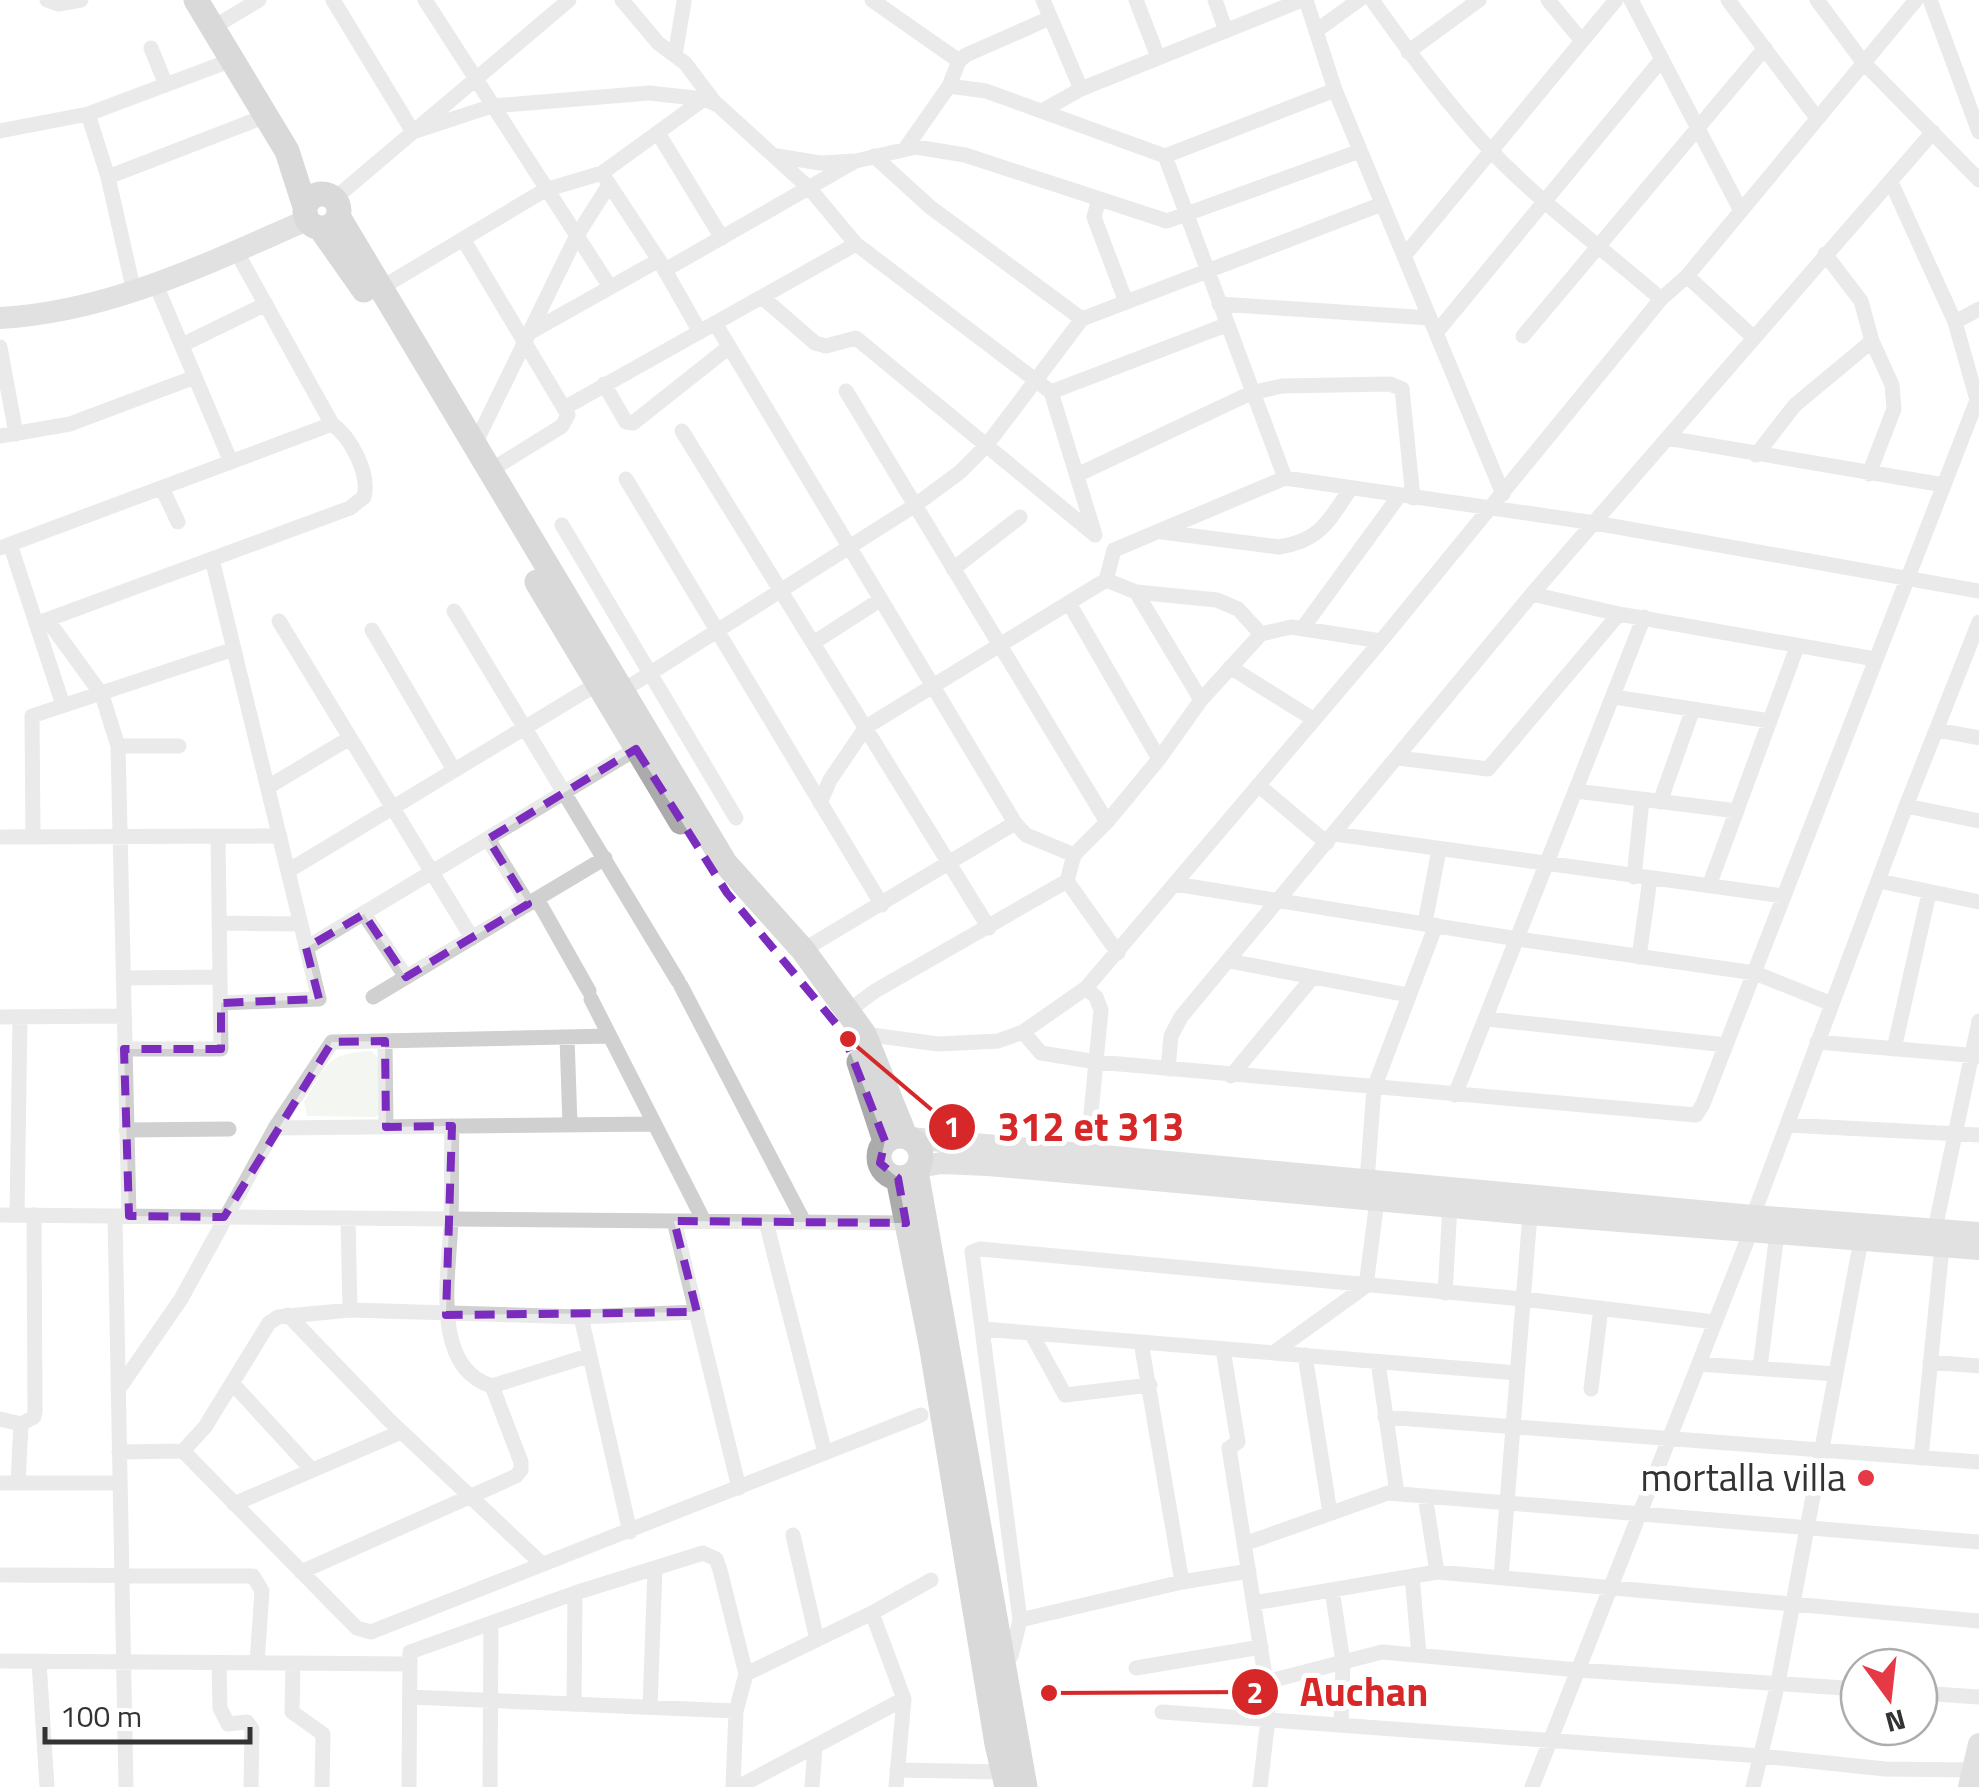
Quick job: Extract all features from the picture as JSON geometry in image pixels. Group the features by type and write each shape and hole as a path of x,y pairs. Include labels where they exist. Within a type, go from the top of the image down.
{"main road":[{"path":"196,0 287,151 298,159 378,312 636,750 727,894 801,974 842,1031 900,1138 921,1150 911,1172 906,1223 932,1344 1005,1780"},
{"path":"322,211 382,288 725,863 803,950 864,1034 900,1138"},
{"path":"900,1138 878,1156 880,1164 890,1176 911,1172"},
{"path":"911,1172 938,1285 1025,1787"}],"street":[{"path":"47,0 58,4 81,0"},
{"path":"212,28 259,0"},
{"path":"332,0 414,132"},
{"path":"425,0 610,287"},
{"path":"0,318 46,313 145,289 322,211 569,0"},
{"path":"622,0 658,43 700,80 711,102 810,188 856,244 1051,392 1095,534"},
{"path":"1043,0 1082,88"},
{"path":"1136,0 1158,57"},
{"path":"1215,0 1226,30"},
{"path":"1042,112 1082,88 1304,0 1335,90 1503,494"},
{"path":"1316,31 1358,0"},
{"path":"1372,0 1408,52 1492,152 1662,299"},
{"path":"1408,52 1479,0"},
{"path":"1548,0 1582,41"},
{"path":"1404,256 1616,0"},
{"path":"1631,0 1740,209"},
{"path":"1728,0 1817,118"},
{"path":"1817,0 1863,62 1979,180"},
{"path":"864,1034 967,1045 998,1041 1023,1032 1086,988 1916,0"},
{"path":"1930,0 1979,132"},
{"path":"675,56 684,1"},
{"path":"882,2 958,61"},
{"path":"904,148 950,86 958,61 1050,18"},
{"path":"151,48 166,85"},
{"path":"1524,336 1764,48"},
{"path":"1433,326 1662,59"},
{"path":"0,130 88,114 232,60"},
{"path":"1967,99 1979,84"},
{"path":"950,86 986,91 1165,156 1335,90"},
{"path":"414,132 492,106 649,93 711,102"},
{"path":"475,444 606,179 658,133 711,102"},
{"path":"88,114 145,289 182,344 232,462"},
{"path":"108,177 266,116"},
{"path":"1168,1069 1171,1036 1181,1017 1532,594 1933,132"},
{"path":"658,133 722,238"},
{"path":"527,337 610,287 722,238 856,161 904,148 931,148 966,156 1167,221 1360,151"},
{"path":"773,156 796,161 856,161"},
{"path":"874,156 930,207 1082,319"},
{"path":"1165,156 1285,478"},
{"path":"382,288 545,190 606,179"},
{"path":"606,179 662,265 708,328 728,347 1015,823 1026,835 1074,855"},
{"path":"1023,1032 1040,1053 1097,1062 1696,1115 1977,400 1956,322 1891,182"},
{"path":"1098,199 1094,217 1126,302"},
{"path":"622,690 914,506 960,472 986,446 1082,319 1382,204"},
{"path":"463,239 527,337 568,415 562,426 490,470"},
{"path":"566,407 856,244"},
{"path":"44,622 350,508 364,496 366,478 342,431 332,424 236,251"},
{"path":"1825,254 1861,300 1872,341 1895,398 1869,474"},
{"path":"1687,276 1752,337"},
{"path":"762,297 815,344 826,346 856,338 1114,550"},
{"path":"182,344 266,304"},
{"path":"1218,304 1433,326"},
{"path":"1956,322 1979,310"},
{"path":"1051,392 1226,326"},
{"path":"1756,455 1795,406 1872,341"},
{"path":"0,347 8,435 70,424 196,377"},
{"path":"604,384 626,422 633,423 728,347"},
{"path":"1077,476 1252,393 1282,386 1390,384 1402,389 1406,497 1302,629"},
{"path":"846,391 1107,822"},
{"path":"126,1787 118,1390 126,1130 118,746 102,695 44,622 5,546 332,424"},
{"path":"682,431 989,928"},
{"path":"1667,438 1944,485"},
{"path":"1114,550 1285,478 1595,523 1979,591"},
{"path":"626,479 882,905"},
{"path":"162,488 178,522"},
{"path":"1159,532 1279,547 1296,544 1317,534 1351,488"},
{"path":"953,569 1020,517"},
{"path":"562,525 736,818"},
{"path":"820,803 830,780 866,727 1106,580 1114,550"},
{"path":"212,559 319,999 221,1003"},
{"path":"1106,580 1136,592 1217,600 1238,608 1261,634"},
{"path":"1136,592 1201,700"},
{"path":"1532,594 1619,614 1875,659"},
{"path":"813,643 880,600"},
{"path":"1069,603 1158,759"},
{"path":"454,611 679,984 804,1222"},
{"path":"1398,758 1488,769 1619,614"},
{"path":"1455,1095 1644,617"},
{"path":"278,621 472,938"},
{"path":"44,622 64,706"},
{"path":"1532,1787 1716,1322 1817,1042 1979,622"},
{"path":"848,1010 1066,881 1074,855 1107,822 1201,700 1261,634 1290,627 1381,641"},
{"path":"372,630 454,770"},
{"path":"1710,886 1796,646"},
{"path":"34,837 32,716 234,650"},
{"path":"1230,667 1313,719"},
{"path":"288,870 597,684"},
{"path":"1614,696 1770,721"},
{"path":"1660,802 1693,709"},
{"path":"1937,730 1979,738"},
{"path":"268,787 350,738"},
{"path":"118,746 179,746"},
{"path":"306,948 636,750"},
{"path":"1258,785 1331,839 1784,896"},
{"path":"1576,792 1737,811"},
{"path":"1639,956 1642,800"},
{"path":"1906,806 1979,821"},
{"path":"803,950 1015,823"},
{"path":"0,837 280,836"},
{"path":"124,1049 221,1048 218,837"},
{"path":"488,839 533,901 590,995 704,1221"},
{"path":"1366,1286 1374,1088 1430,924 1439,850"},
{"path":"373,997 605,858"},
{"path":"1066,881 1118,953"},
{"path":"1879,881 1979,902"},
{"path":"1175,884 1518,940 1755,973 1832,1004"},
{"path":"1894,1049 1928,893"},
{"path":"364,914 406,977"},
{"path":"220,923 301,924"},
{"path":"1229,961 1408,996"},
{"path":"122,978 220,977"},
{"path":"1231,1076 1313,977"},
{"path":"1086,988 1096,997 1101,1010 1087,1154"},
{"path":"0,1419 22,1424 34,1417 36,1411 17,1215 20,1016"},
{"path":"0,1017 123,1016"},
{"path":"1487,1018 1726,1044"},
{"path":"1921,1458 1938,1238 1979,1021"},
{"path":"567,1036 570,1125"},
{"path":"118,1390 181,1299 275,1128 332,1042 609,1036"},
{"path":"385,1040 386,1126"},
{"path":"1817,1042 1975,1056"},
{"path":"275,1128 654,1124"},
{"path":"1787,1125 1979,1136"},
{"path":"452,1126 446,1315 460,1364 472,1378 492,1386 588,1356"},
{"path":"126,1130 230,1129"},
{"path":"900,1138 1087,1154 1530,1214 1752,1223 1777,1233 1861,1240 1979,1233"},
{"path":"911,1172 942,1163 1372,1190 1938,1238 1979,1249"},
{"path":"1445,1292 1450,1206"},
{"path":"1501,1578 1530,1214"},
{"path":"17,1215 906,1223"},
{"path":"348,1218 350,1310"},
{"path":"674,1221 739,1488"},
{"path":"766,1222 825,1454"},
{"path":"1760,1368 1777,1233"},
{"path":"1753,1787 1778,1684 1861,1240"},
{"path":"1001,1659 1010,1656 1020,1620 983,1329 970,1261 972,1252 980,1248 1523,1299 1716,1322"},
{"path":"1273,1353 1366,1286"},
{"path":"1591,1389 1601,1308"},
{"path":"119,1452 183,1451 205,1428 270,1323 288,1314 350,1310 580,1318 697,1312"},
{"path":"288,1314 401,1432 542,1564"},
{"path":"580,1318 630,1532"},
{"path":"983,1329 1517,1373"},
{"path":"1031,1333 1065,1395 1150,1385"},
{"path":"1141,1342 1182,1582"},
{"path":"1223,1349 1238,1442 1229,1448 1266,1682 1268,1720 1260,1787"},
{"path":"1304,1356 1330,1513"},
{"path":"1378,1362 1397,1494"},
{"path":"1930,1362 1979,1366"},
{"path":"1699,1364 1836,1374"},
{"path":"232,1384 312,1470"},
{"path":"301,1572 516,1476 521,1470 492,1386"},
{"path":"183,1451 365,1632 380,1630 920,1415"},
{"path":"1385,1417 1979,1462"},
{"path":"18,1483 22,1424"},
{"path":"234,1504 401,1432"},
{"path":"0,1483 120,1483"},
{"path":"1244,1544 1388,1493 1979,1542"},
{"path":"1424,1496 1438,1572"},
{"path":"792,1535 817,1640"},
{"path":"409,1787 410,1652 704,1553 716,1559 746,1674 736,1711 735,1787 904,1699"},
{"path":"650,1707 655,1568"},
{"path":"1020,1620 1182,1582 1249,1571"},
{"path":"1254,1603 1438,1572 1979,1621"},
{"path":"0,1575 253,1576 262,1591 258,1663"},
{"path":"1412,1576 1419,1654"},
{"path":"746,1674 931,1580"},
{"path":"1332,1590 1343,1662 1341,1725"},
{"path":"574,1703 576,1593"},
{"path":"872,1613 904,1699 896,1779 1005,1780"},
{"path":"490,1787 491,1623"},
{"path":"1136,1668 1261,1647"},
{"path":"1266,1682 1382,1652 1839,1688"},
{"path":"0,1662 410,1664"},
{"path":"40,1662 47,1787"},
{"path":"219,1663 222,1716 228,1724 248,1722 252,1730 251,1787"},
{"path":"292,1663 292,1712 323,1732 322,1787"},
{"path":"1939,1694 1979,1697"},
{"path":"410,1697 736,1711"},
{"path":"1162,1712 1761,1756 1971,1779 1979,1744"},
{"path":"812,1787 815,1747"}],"highlighted area":[{"path":"636,749 727,893 842,1031 885,1141 880,1163 898,1178 906,1223 674,1221 697,1312 446,1315 452,1126 386,1127 385,1041 332,1042 224,1217 129,1216 124,1049 221,1049 221,1003 319,999 306,948 364,914 406,977 528,904 488,839"}],"shaded area":[{"path":"372,1051 378,1058 376,1117 307,1116 304,1102 329,1063 344,1055"}],"place":[{"name":"312 et 313","path":"848,1039"},
{"name":"mortalla villa","path":"1866,1478"},
{"name":"Auchan","path":"1049,1693"}]}
